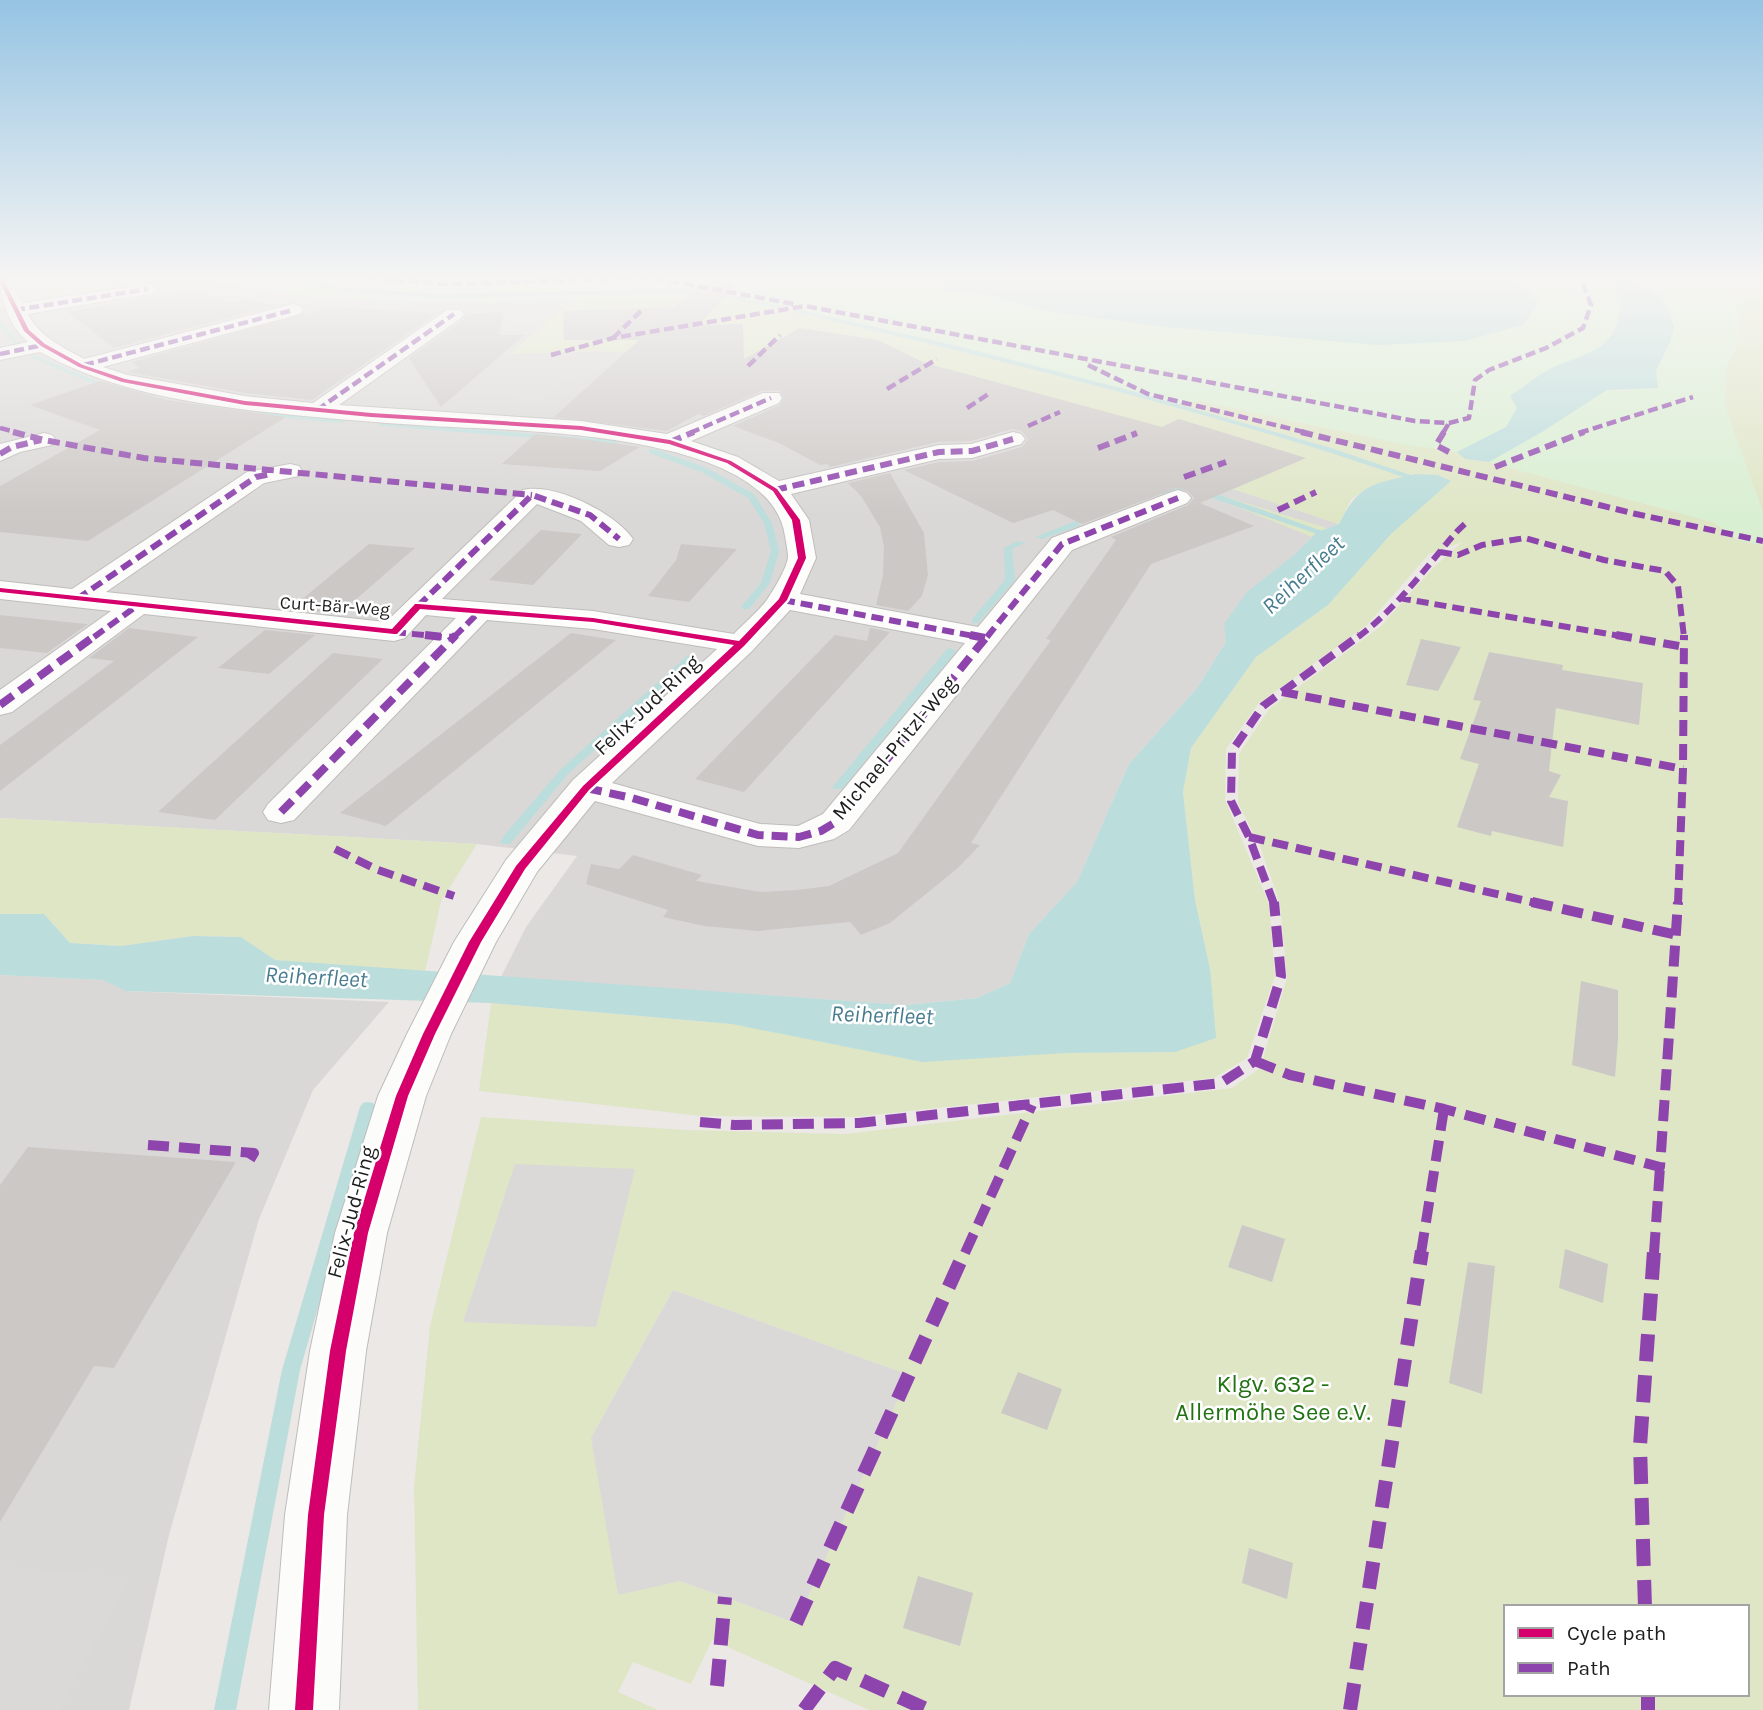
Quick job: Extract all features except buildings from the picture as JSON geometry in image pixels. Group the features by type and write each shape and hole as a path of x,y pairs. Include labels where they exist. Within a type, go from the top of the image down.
{"street":[{"name":"Felix-Jud-Ring","path":"64,357 81,366 124,381 245,403 582,428 670,442 729,462 775,489 796,520 802,558 783,600 741,644 586,788 520,868 475,942 429,1034 402,1096 361,1233 338,1351 316,1515 304,1710"},
{"path":"81,366 116,357"},
{"path":"317,410 393,357"},
{"path":"670,442 771,398"},
{"path":"775,489 939,452 972,451 1013,439"},
{"path":"0,454 12,447 44,440"},
{"path":"77,599 256,477 290,471"},
{"name":"Curt-Bär-Weg","path":"394,632 532,495 586,511 619,539"},
{"name":"Michael-Pritzl-Weg","path":"586,788 632,798 758,835 799,837 821,831 836,822 1062,544 1178,498"},
{"name":"Curt-Bär-Weg","path":"0,590 453,638"},
{"path":"783,600 985,638"},
{"path":"0,705 138,605"},
{"name":"Curt-Bär-Weg","path":"418,606 593,620 741,644"},
{"path":"281,812 479,612"}],"shaded area":[{"path":"0,357 688,357 1082,439 1339,524 1317,532 1294,555 1226,642 1197,688 1129,764 1077,882 1029,934 1010,983 977,998 906,1005 501,977 526,927 577,856 477,844 0,818"},
{"path":"531,369 576,371 543,401 512,399 508,393 520,383 515,382"},
{"path":"0,975 104,980 127,991 389,1002 313,1090 259,1219 169,1535 129,1710 0,1710"},
{"path":"515,1164 635,1169 596,1327 463,1322"},
{"path":"673,1290 909,1375 796,1623 680,1581 618,1595 591,1438"},
{"path":"0,1566 128,1578 60,1710 0,1710"}],"green space":[{"name":"Klgv. 632 - Allermöhe See e.V.","path":"688,357 991,357 1113,387 1170,405 1201,401 1407,445 1434,446 1131,357 1545,357 1465,459 1489,462 1713,522 1738,540 1763,545 1763,1710 869,1710 712,1640 691,1684 633,1662 618,1692 658,1710 418,1710 414,1487 430,1326 481,1117 686,1130 846,1134 1232,1088 1260,1068 1287,978 1280,904 1260,846 1238,803 1239,754 1270,708 1380,627 1433,568 1462,542 1429,554 1367,625 1258,704 1226,749 1225,800 1269,904 1275,976 1247,1058 1214,1078 854,1117 702,1116 479,1091 491,1003 1065,1053 1175,1052 1210,969 1195,900 1183,792 1191,748 1256,657 1328,605 1391,534 1450,481 1415,474 1368,487 1351,500 1339,524 1082,439","holes":["673,1290 909,1375 796,1623 680,1581 591,1438"]},
{"path":"993,357 1579,357 1547,371 1511,395 1517,408 1506,427 1457,452 1407,445 1201,401 1170,405 1113,387"},
{"path":"1663,357 1732,357 1726,369 1726,409 1763,513 1763,545 1738,540 1713,522 1489,462 1542,432 1607,389 1629,391 1656,371"},
{"path":"1732,357 1763,357 1763,513 1726,409 1726,369"},
{"path":"1210,492 1327,528 1312,537 1205,494"},
{"path":"0,818 477,844 441,901 425,972 275,960 241,937 193,936 121,946 70,943 44,914 0,914"}],"water":[{"path":"1579,357 1663,357 1656,371 1658,388 1607,390 1489,462 1465,459 1457,452 1506,427 1517,408 1510,396 1546,371"},
{"name":"Reiherfleet","path":"1415,474 1438,475 1451,481 1391,534 1328,605 1256,657 1191,748 1183,792 1195,900 1210,969 1216,1038 1175,1052 1065,1053 922,1062 732,1024 491,1003 126,991 103,980 0,975 0,914 44,914 70,943 121,946 193,936 241,937 275,960 906,1005 977,998 1010,983 1029,934 1077,882 1129,764 1197,688 1226,642 1224,624 1247,592 1294,555 1317,532 1339,524 1354,500 1369,487"}],"waterway":[{"path":"34,357 108,388"},
{"path":"993,357 1325,449 1424,481"},
{"path":"262,414 342,421"},
{"path":"382,424 615,442"},
{"path":"652,451 704,470 751,496 768,523 775,551 765,583 746,607"},
{"path":"1164,493 1186,486"},
{"name":"Reiherfleet","path":"1206,493 1332,536"},
{"path":"1039,537 1076,524"},
{"path":"975,621 1010,580 1008,548 1021,543"},
{"path":"838,787 951,651"},
{"path":"506,841 565,771 691,658"},
{"path":"225,1710 291,1370 368,1107"}],"marked path":[{"path":"84,365 115,357"},
{"path":"317,410 393,357"},
{"path":"748,366 757,357"},
{"path":"1074,357 1415,421 1449,423 1469,418 1475,380 1489,370 1523,357"},
{"path":"887,389 937,359"},
{"path":"1088,365 1148,394 1636,514 1763,541"},
{"path":"967,408 990,393"},
{"path":"1495,467 1562,439 1693,397"},
{"path":"670,442 771,398"},
{"path":"1028,426 1060,412"},
{"path":"1449,423 1436,445 1449,452"},
{"path":"0,428 44,440 144,458 532,495"},
{"path":"1098,448 1137,433"},
{"path":"775,490 939,452 972,451 1013,439"},
{"path":"0,454 12,447 41,440"},
{"path":"1184,477 1226,462"},
{"path":"77,599 256,477 271,474"},
{"path":"1278,510 1316,492"},
{"path":"418,606 532,495 568,505 590,515 619,539"},
{"path":"586,788 632,798 758,835 799,837 821,831 836,822 1062,544 1178,498"},
{"path":"700,1122 735,1125 859,1123 1032,1105 1221,1083 1255,1061 1281,976 1274,903 1249,837 1231,801 1232,751 1263,706 1373,626 1440,552 1453,533 1467,522"},
{"path":"1255,1061 1290,1075 1444,1109 1660,1167 1677,935 1683,769 1685,647 1678,586 1665,571 1604,560 1525,538 1482,545 1458,555 1440,552"},
{"path":"1399,598 1685,647"},
{"path":"783,600 985,638"},
{"path":"0,705 138,605"},
{"path":"281,812 479,612"},
{"path":"394,632 453,638"},
{"path":"1282,692 1683,769"},
{"path":"1249,837 1677,935"},
{"path":"335,849 378,870 454,896"},
{"path":"796,1623 1032,1105"},
{"path":"1350,1710 1444,1109"},
{"path":"148,1145 254,1153 248,1163"},
{"path":"1645,1605 1640,1446 1660,1167"},
{"path":"717,1686 725,1597"},
{"path":"804,1710 835,1668 928,1710"},
{"path":"1648,1696 1648,1710"}],"cycle path":[{"path":"64,357 81,366 124,381 245,403 371,415 581,428 670,442 729,462 775,490 796,520 802,558 783,600 741,644 586,788 520,868 475,942 429,1034 402,1096 361,1233 338,1351 316,1515 304,1710"},
{"path":"0,590 394,632 418,606 593,620 741,644"}]}
